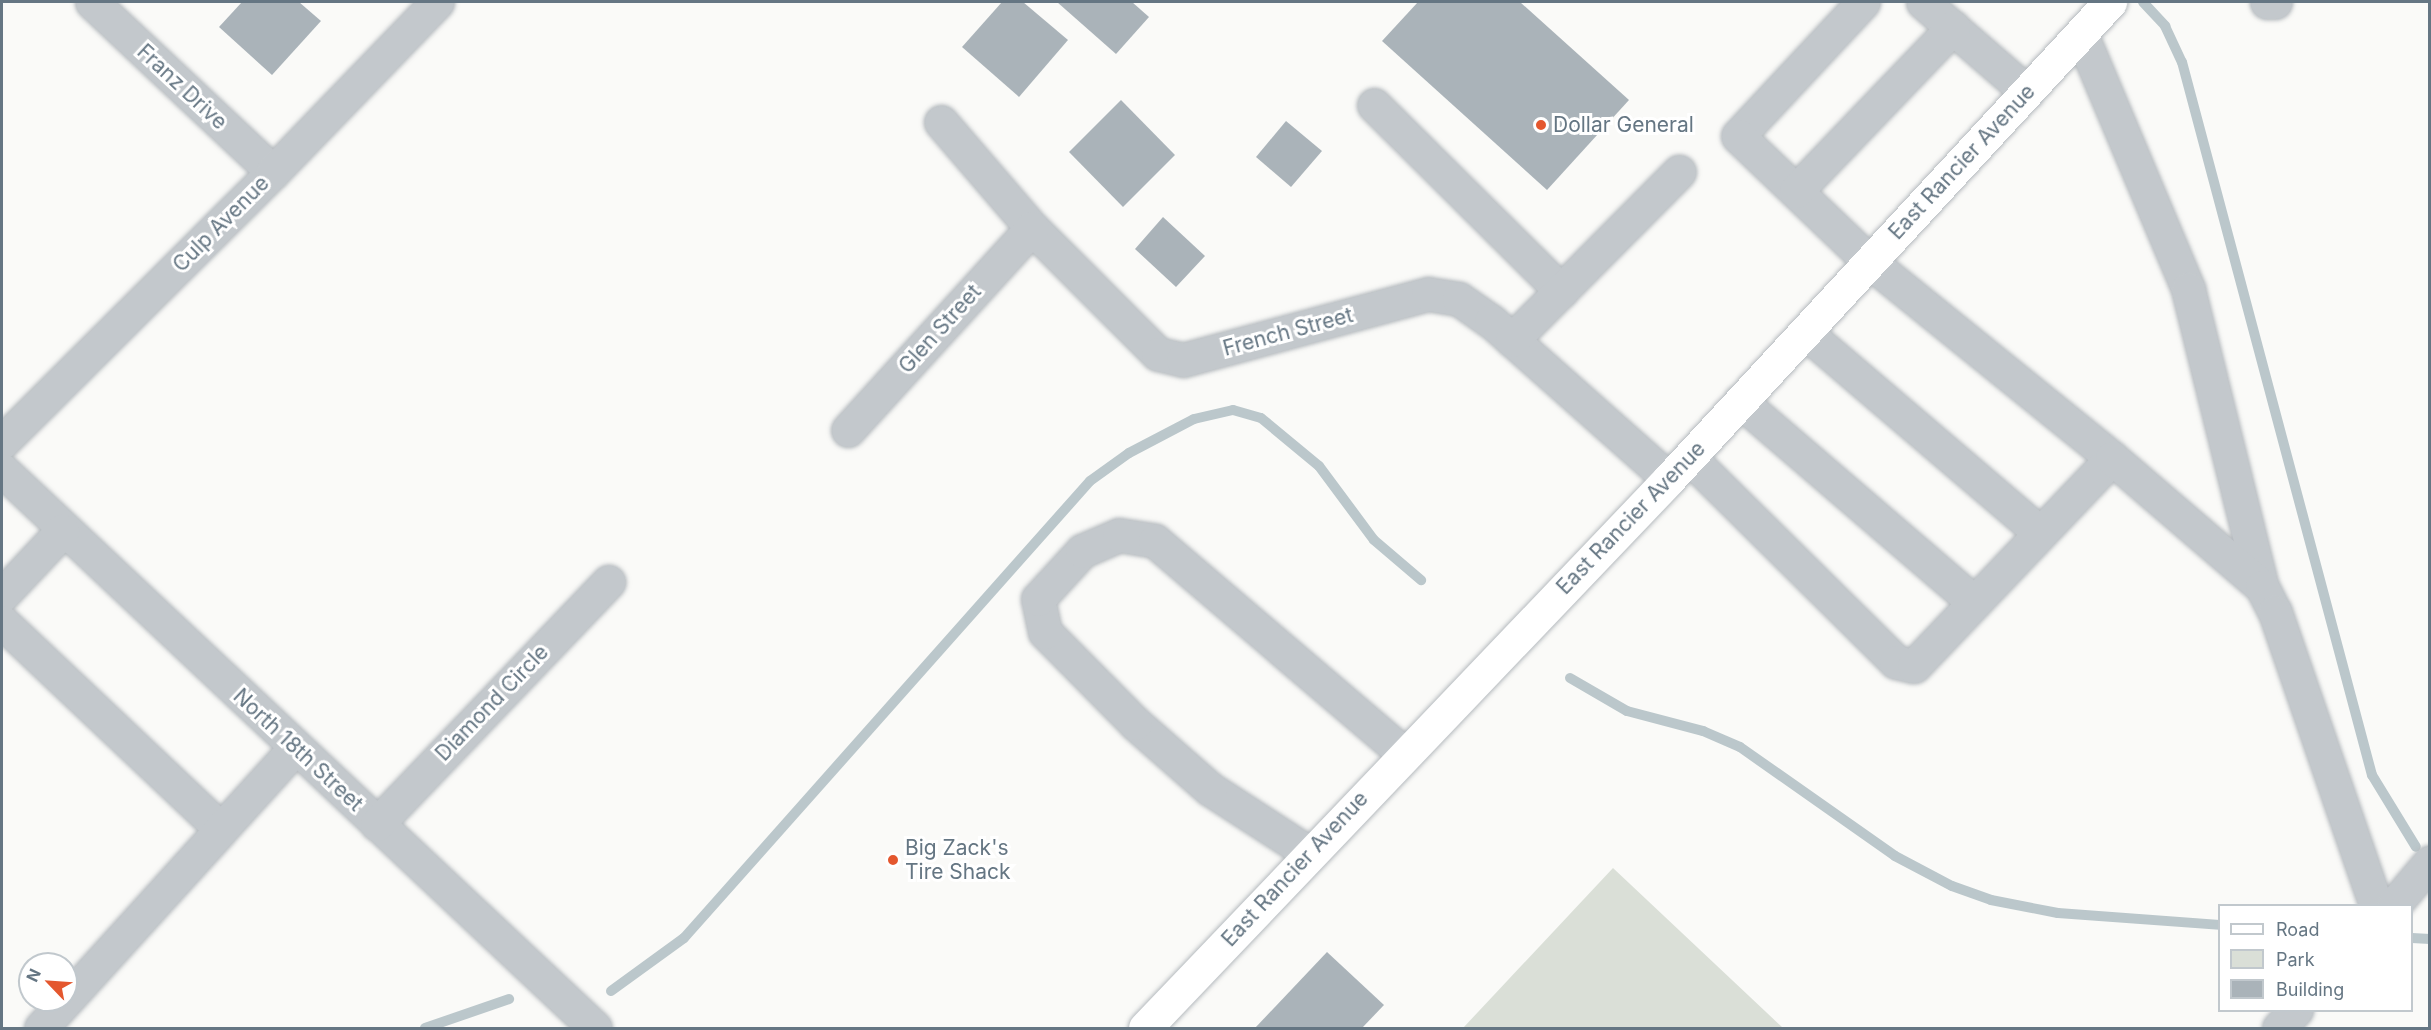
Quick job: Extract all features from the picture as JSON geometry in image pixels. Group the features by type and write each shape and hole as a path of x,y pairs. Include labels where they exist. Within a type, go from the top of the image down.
{"main road":[{"name":"East Rancier Avenue","path":"1145,1029 1404,754 1679,468 2110,2"}],"street":[{"name":"Franz Drive","path":"92,2 273,172"},
{"name":"Culp Avenue","path":"2,442 273,172 436,2"},
{"path":"1863,2 1738,135 1870,262 2112,458 2262,587"},
{"path":"1923,2 2027,92"},
{"path":"2267,2 2275,2"},
{"path":"1796,191 1953,27"},
{"path":"2080,34 2188,290 2262,587 2275,612 2375,904"},
{"path":"1374,105 1560,291"},
{"name":"French Street","path":"941,122 1032,228 1158,354 1184,360 1428,294 1459,299 1679,468 1896,662 1914,666 1974,602"},
{"path":"1512,340 1679,172"},
{"name":"Glen Street","path":"848,430 1032,228"},
{"path":"1805,332 2040,533"},
{"path":"1740,401 1974,602 2112,458"},
{"name":"North 18th Street","path":"2,470 62,531 296,747 579,1024"},
{"path":"2,595 62,531"},
{"path":"1310,853 1210,789 1135,723 1045,632 1038,598 1082,551 1119,535 1155,541 1404,754"},
{"name":"Diamond Circle","path":"376,824 608,582"},
{"path":"2,622 220,828"},
{"path":"41,1029 220,828 296,747"},
{"path":"2396,904 2430,862"},
{"path":"2279,1029 2295,1012"}],"green space":[{"path":"1613,868 1783,1028 1463,1028"}],"building":[{"path":"242,2 299,2 321,21 272,75 219,27"},
{"path":"1002,2 1023,2 1068,40 1019,97 962,47"},
{"path":"1057,2 1132,2 1149,17 1116,54"},
{"path":"1418,2 1520,2 1629,100 1547,190 1382,41"},
{"path":"1121,100 1175,155 1123,207 1069,152"},
{"path":"1286,121 1322,151 1291,187 1256,157"},
{"path":"1163,217 1205,256 1176,287 1135,249"},
{"path":"1327,952 1384,1005 1362,1028 1255,1028"}],"waterway":[{"path":"2143,2 2165,26 2182,62 2372,775 2416,847"},
{"path":"611,991 684,938 1090,481 1129,453 1194,419 1233,410 1261,418 1319,466 1374,540 1421,580"},
{"path":"1570,678 1627,711 1703,731 1740,747 1895,856 1952,886 1991,900 2058,913 2218,925"},
{"path":"2413,938 2430,939"},
{"path":"425,1028 509,999"}],"place":[{"name":"Dollar General","path":"1541,125"},
{"name":"Big Zack's Tire Shack","path":"893,860"}]}
